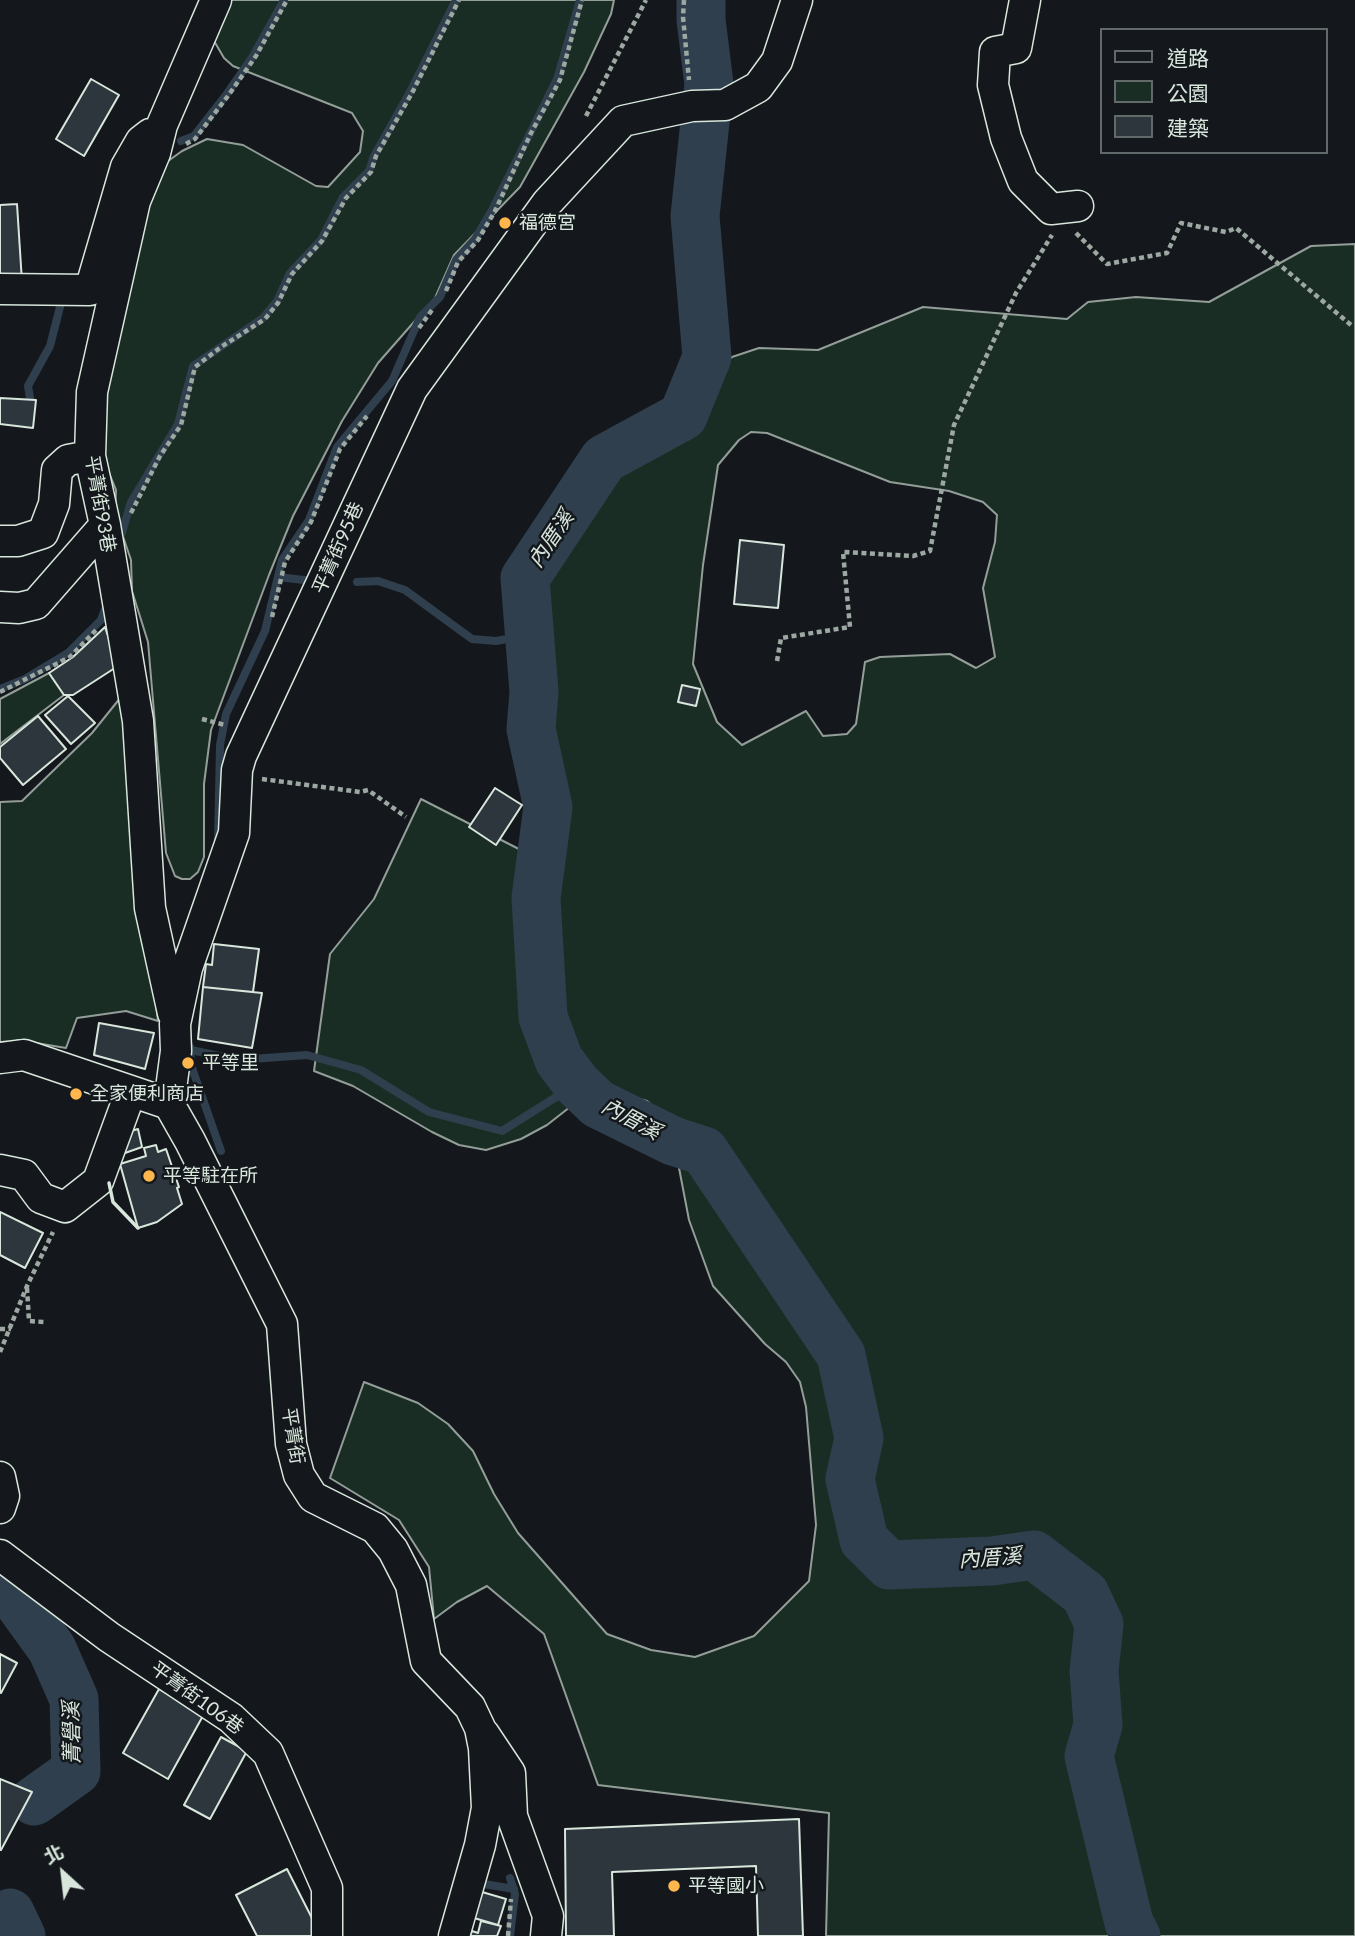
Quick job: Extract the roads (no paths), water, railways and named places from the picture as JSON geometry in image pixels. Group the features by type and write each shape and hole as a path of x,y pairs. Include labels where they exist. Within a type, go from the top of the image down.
{"street":[{"name":"平菁街93巷","path":"175,1024 150,908 138,721 117,522 90,456 92,392 135,201 216,0"},
{"name":"平菁街95巷","path":"169,1104 177,1051 175,1024 187,968 234,833 237,770 241,756 412,389 547,203 623,121 692,106 726,105 758,87 778,61 797,0"},
{"path":"1025,0 1017,47 995,52 993,85 1006,138 1023,181 1063,213"},
{"path":"0,289 90,290 126,167 141,141 158,139"},
{"path":"0,541 18,541 43,533 54,504 57,470 68,460 90,456"},
{"path":"0,607 19,608 36,604 117,522"},
{"path":"0,1058 24,1055 169,1104"},
{"path":"0,1170 24,1175 41,1198 65,1207 98,1181 131,1091"},
{"name":"平菁街","path":"169,1104 282,1324 290,1444 299,1475 313,1497 375,1528 393,1550 411,1585 426,1661 470,1707 480,1728 484,1748 487,1808 480,1845 454,1936"},
{"path":"0,1476 4,1496 0,1508"},
{"name":"平菁街106巷","path":"0,1555 109,1637 231,1718 268,1753 327,1888 327,1936"},
{"path":"480,1728 510,1773 512,1816 548,1916 546,1936"}],"waterway":[{"path":"181,141 194,136 226,95 253,56 284,0"},
{"path":"122,533 131,502 178,424 193,366 263,318 277,301 290,273 321,240 343,197 369,171 374,156 456,0"},
{"path":"218,842 220,745 226,714 265,631 282,560 309,520 337,447 392,381 420,317 440,297 456,260 475,239 492,210 557,79 580,0"},
{"name":"內厝溪","path":"701,0 709,84 695,216 707,357 683,416 604,459 525,578 534,692 531,729 548,807 536,898 543,1017 559,1060 577,1084 598,1104 673,1141 704,1151 841,1355 859,1438 850,1479 864,1540 889,1565 992,1561 1034,1555 1085,1594 1099,1624 1094,1671 1098,1725 1089,1756 1129,1923 1136,1936"},
{"path":"30,398 28,386 50,346 61,303"},
{"path":"278,577 313,581"},
{"path":"357,582 378,581 405,590 472,639 496,641 529,635"},
{"path":"0,689 25,679 68,653 101,620 105,609"},
{"path":"190,1047 191,1065 221,1151"},
{"path":"191,1050 238,1060 307,1055 361,1070 429,1112 502,1131 577,1084"},
{"name":"菁礐溪","path":"3,1581 52,1649 74,1699 76,1771 34,1801"},
{"path":"510,1878 515,1894 510,1936"},
{"path":"484,1884 514,1889"},
{"name":"菁礐溪","path":"10,1913 21,1936"}],"place":[{"name":"福德宮","path":"505,223"},
{"name":"平等里","path":"188,1063"},
{"name":"全家便利商店","path":"76,1094"},
{"name":"平等駐在所","path":"149,1176"},
{"name":"平等國小","path":"674,1886"}]}
